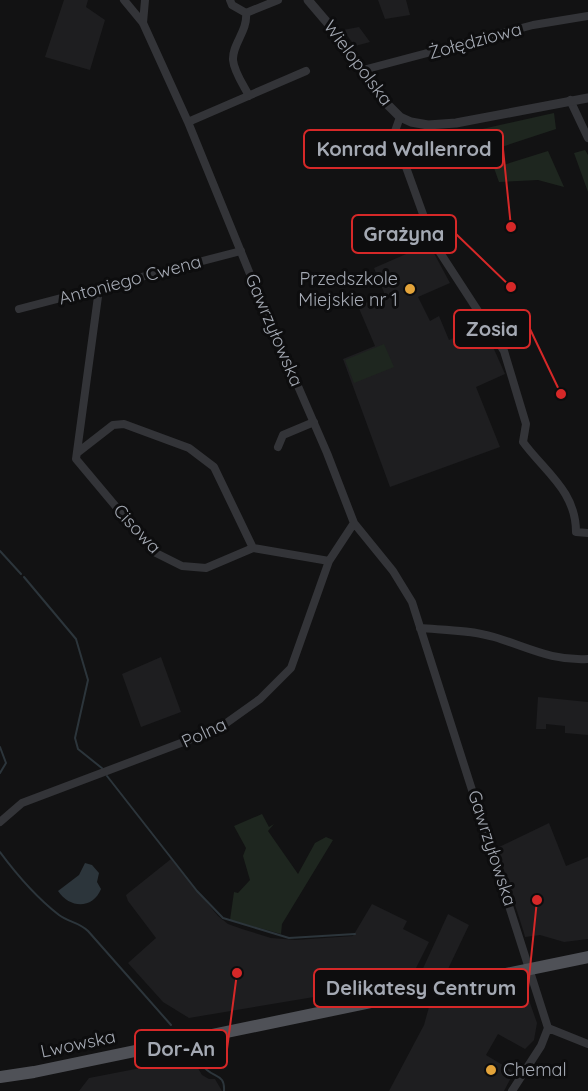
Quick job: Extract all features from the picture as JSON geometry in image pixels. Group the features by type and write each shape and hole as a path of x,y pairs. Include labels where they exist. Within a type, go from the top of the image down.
{"main road":[{"name":"Lwowska","path":"0,1077 34,1072 588,957"},
{"name":"Lwowska","path":"0,1083 34,1072"}],"street":[{"name":"Gawrzyłowska","path":"143,23 145,0"},
{"path":"230,0 232,5 246,13"},
{"path":"246,13 278,0"},
{"name":"Wielopolska","path":"308,0 343,41 387,103 400,117 417,124 437,125 570,100 588,99"},
{"name":"Gawrzyłowska","path":"130,2 143,23 188,122 354,523 403,586 420,628 548,1028"},
{"path":"246,13 246,28 233,60 249,96"},
{"name":"Żołędziowa","path":"363,70 533,26 588,16"},
{"path":"188,122 306,71"},
{"path":"570,100 588,138"},
{"path":"400,117 394,134 428,228 450,268 504,351 526,424 523,442 567,493 574,508 576,531 588,533"},
{"name":"Antoniego Cwena","path":"19,309 241,251"},
{"path":"77,453 99,289"},
{"path":"278,447 283,435 314,422"},
{"path":"77,453 113,425 124,424 189,448 214,467 253,548 329,561"},
{"name":"Cisowa","path":"77,453 76,459 154,552 182,566 206,568 253,548"},
{"name":"Polna","path":"0,822 22,803 218,729 253,705 284,677 294,662 329,561 354,523"},
{"path":"420,628 476,633 494,637 535,653 588,659"},
{"path":"512,1091 541,1046 548,1028 588,1044"}],"shaded area":[{"path":"64,0 88,0 86,7 105,20 90,70 45,57"},
{"path":"378,0 406,0 410,15 385,19"},
{"path":"359,27 370,42 355,46 343,30"},
{"path":"554,113 556,129 477,155 469,132"},
{"path":"585,150 588,155 588,192 574,153"},
{"path":"548,151 564,187 538,180 499,182 494,168"},
{"path":"429,244 450,283 418,297 430,321 439,316 449,340 480,326 493,347 505,374 476,387 500,447 390,487 343,359 375,346 358,306 385,295 374,268"},
{"path":"384,344 394,367 354,383 345,360"},
{"path":"161,657 181,712 141,727 122,674"},
{"path":"538,697 588,702 588,735 565,733 565,726 546,724 546,729 536,729"},
{"path":"262,814 269,827 274,824 268,831 298,874 315,843 326,837 333,840 282,924 281,934 230,920 234,892 238,893 250,880 243,856 246,848 234,826"},
{"path":"549,823 566,866 588,857 588,939 564,942 540,935 525,937 497,848"},
{"path":"171,859 218,916 228,924 242,929 271,938 296,940 353,936 372,904 407,921 403,929 429,942 414,972 331,989 326,995 189,1018 163,1002 128,963 156,938 126,895"},
{"path":"85,863 92,865 99,873 97,882 101,889 93,900 75,904 58,891 79,875"},
{"path":"448,914 469,925 448,969 420,975"},
{"path":"524,986 537,1023 534,1040 525,1049 498,1034 486,1055 514,1072 504,1091 389,1091 424,1025 429,1007"},
{"path":"187,1059 196,1065 202,1075 215,1079 222,1091 79,1091 89,1078"}],"waterway":[{"path":"0,551 21,574"},
{"path":"24,577 76,639 88,680 75,738 78,749 103,769"},
{"path":"0,747 6,763 0,773"},
{"path":"107,776 197,891 223,918 289,938 355,934"},
{"path":"0,852 27,885 51,908 62,917 88,931 171,1025"},
{"path":"190,1051 207,1070 221,1079 224,1091"}],"place":[{"name":"Konrad Wallenrod","path":"511,227"},
{"name":"Grażyna","path":"511,287"},
{"name":"Przedszkole Miejskie nr 1","path":"410,289"},
{"name":"Zosia","path":"561,394"},
{"name":"Delikatesy Centrum","path":"537,900"},
{"name":"Dor-An","path":"237,973"},
{"name":"Chemal","path":"491,1070"}]}
